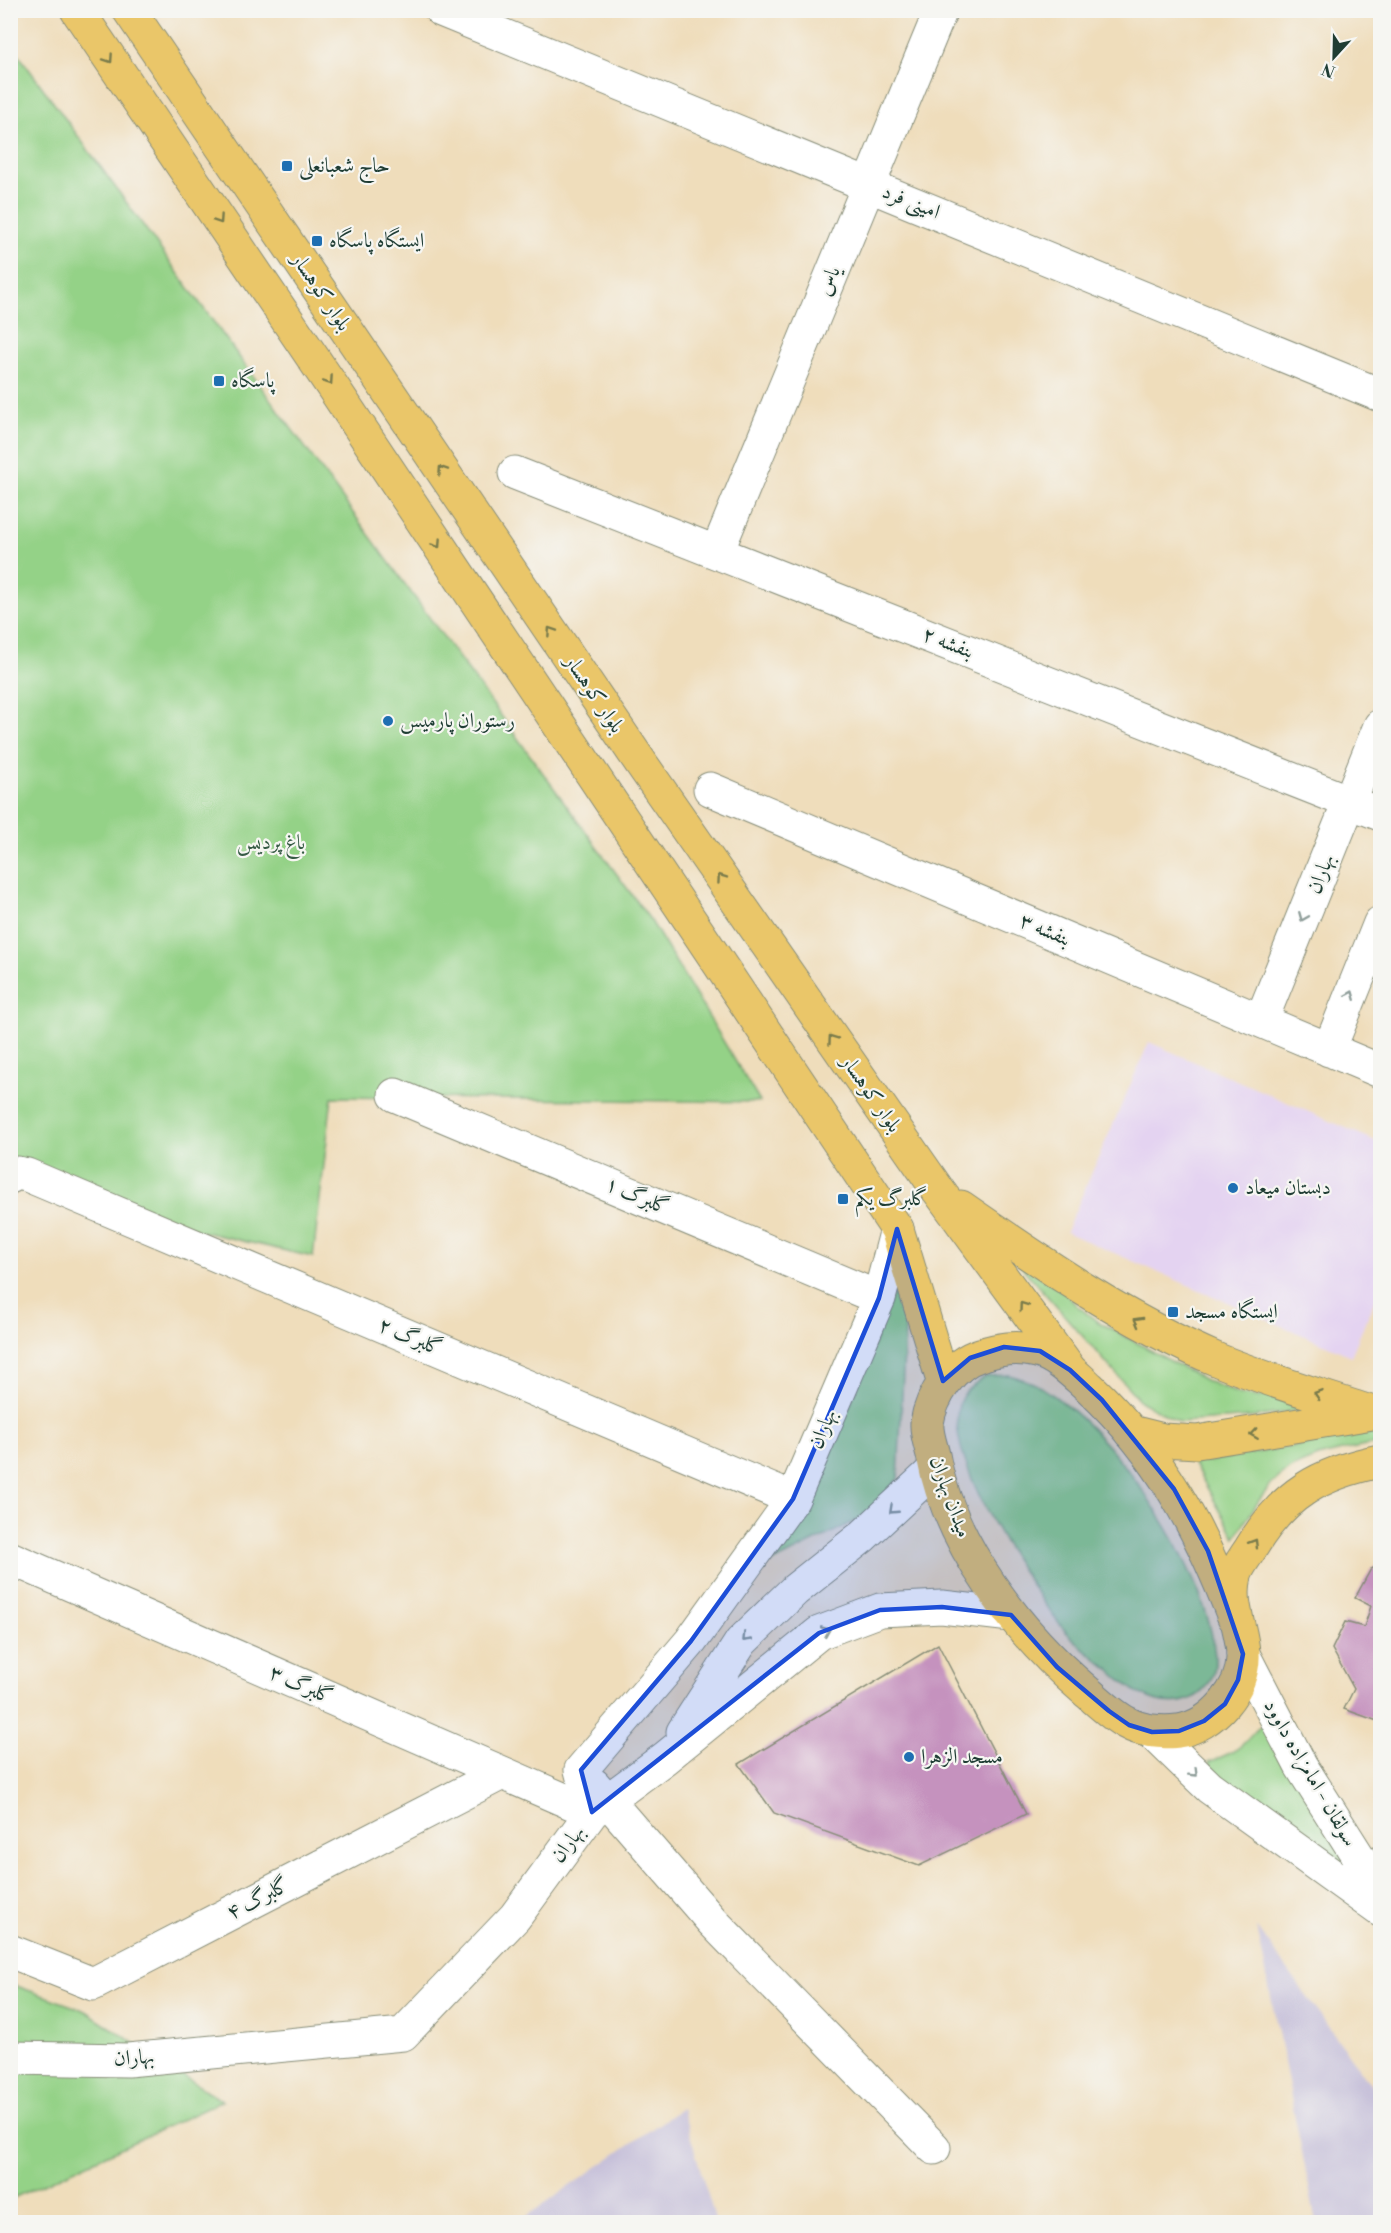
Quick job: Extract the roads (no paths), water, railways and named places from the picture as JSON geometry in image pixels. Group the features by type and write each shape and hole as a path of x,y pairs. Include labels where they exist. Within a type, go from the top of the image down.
{"main road":[{"name":"بلوار کوهسار","path":"76,10 332,386 897,1230 943,1381"},
{"name":"بلوار کوهسار","path":"135,13 643,766 938,1190 1070,1370"},
{"path":"938,1190 1038,1261 1155,1330 1218,1360 1377,1413"},
{"name":"میدان بهاران","path":"1004,1347 1040,1351 1070,1370 1131,1432 1174,1489 1208,1551 1234,1617 1243,1654 1238,1680 1225,1704 1204,1721 1179,1731 1152,1731 1129,1725 1057,1667 1011,1615 980,1569 954,1520 935,1469 927,1424 943,1381 970,1358 1004,1347"},
{"path":"1131,1432 1163,1440 1197,1442 1377,1413"},
{"path":"1234,1617 1235,1575 1264,1525 1287,1501 1318,1479 1380,1461"}],"street":[{"name":"امینی فرد","path":"441,10 1380,394"},
{"name":"یاس","path":"717,552 941,10"},
{"name":"بنفشه ۲","path":"515,473 1380,814"},
{"name":"بهاران","path":"1261,1021 1380,726"},
{"name":"بنفشه ۳","path":"710,789 1380,1071"},
{"path":"1329,1050 1380,923"},
{"name":"گلبرگ ۱","path":"395,1095 879,1298"},
{"name":"گلبرگ ۲","path":"19,1176 793,1499"},
{"name":"بهاران","path":"10,2058 128,2060 403,2034 514,1917 592,1812 581,1770 691,1641 793,1499 879,1298 897,1230"},
{"path":"666,1758 741,1642 795,1590 863,1536 935,1469"},
{"name":"گلبرگ ۳","path":"10,1558 592,1812"},
{"path":"592,1812 666,1758 819,1633 880,1610 942,1607 1011,1615"},
{"name":"سولقان - امامزاده داوود","path":"1243,1654 1301,1766 1380,1891"},
{"path":"1152,1731 1209,1787 1380,1910"},
{"path":"581,1770 712,1921 934,2148"},
{"name":"گلبرگ ۴","path":"10,1951 93,1984 502,1773"}],"place":[{"name":"حاج شعبانعلی","path":"287,166"},
{"name":"ایستگاه پاسگاه","path":"317,241"},
{"name":"پاسگاه","path":"219,381"},
{"name":"رستوران پارمیس","path":"388,721"},
{"name":"دبستان میعاد","path":"1233,1188"},
{"name":"گلبرگ یکم","path":"843,1199"},
{"name":"ایستگاه مسجد","path":"1173,1312"},
{"name":"مسجد الزهرا","path":"909,1757"}],"park label":[{"name":"باغ پردیس","path":"271,843"}]}
